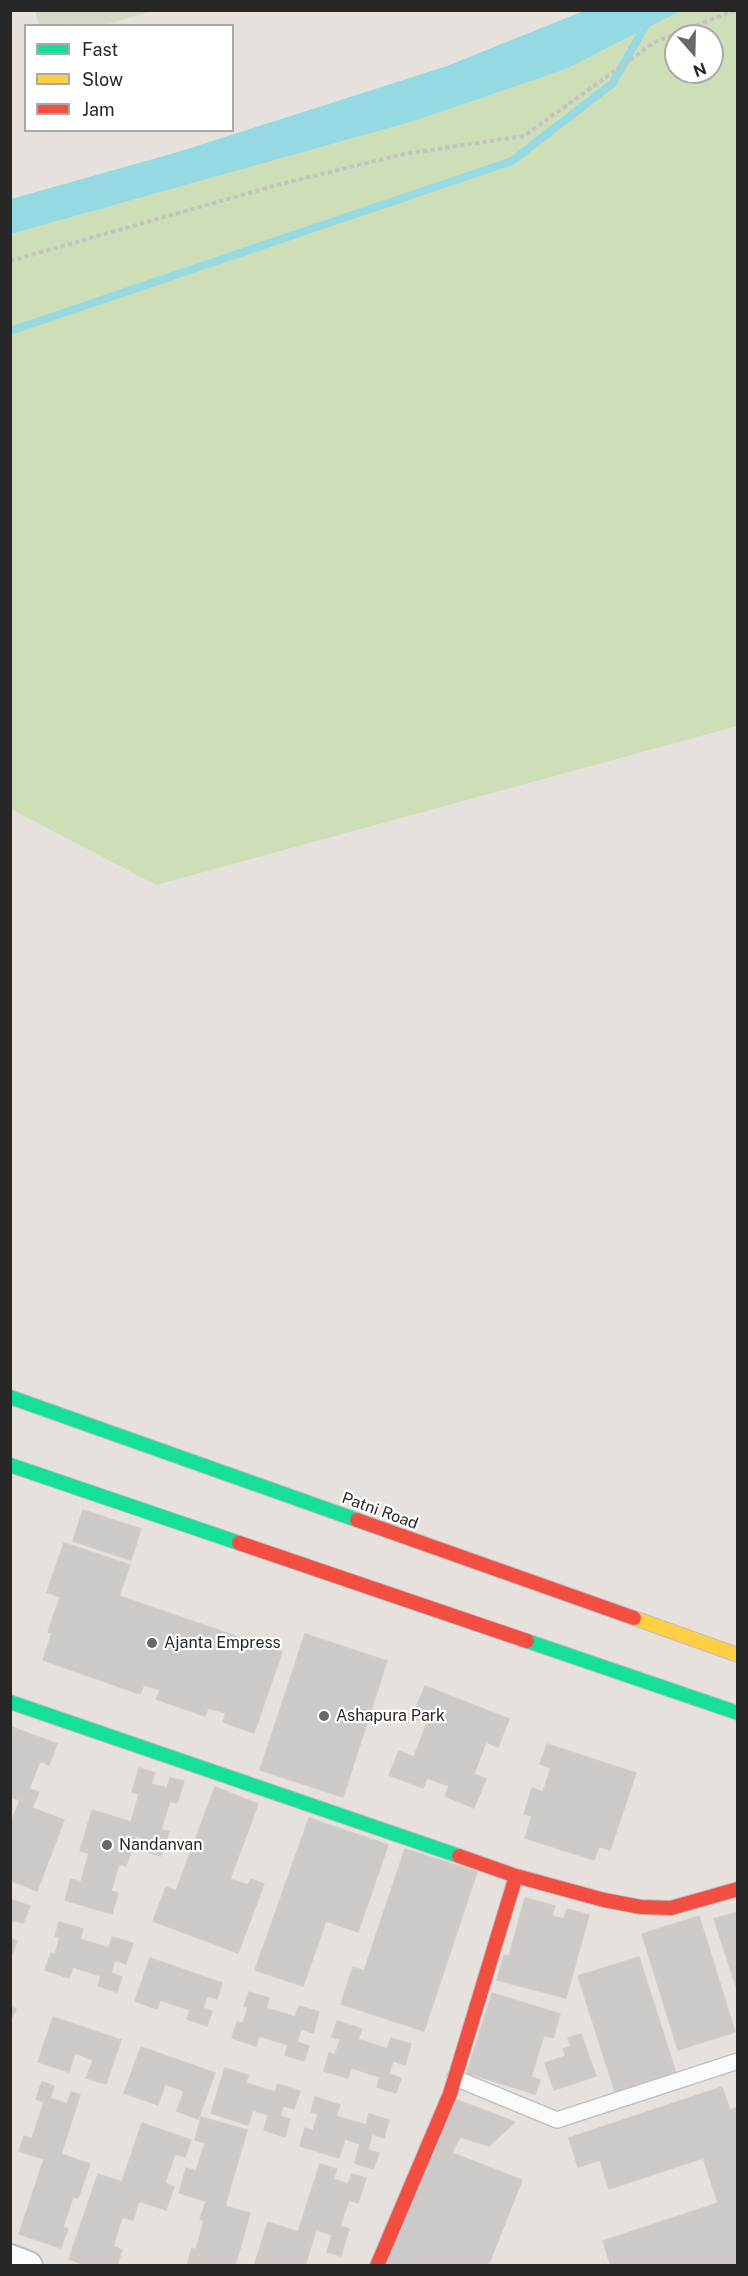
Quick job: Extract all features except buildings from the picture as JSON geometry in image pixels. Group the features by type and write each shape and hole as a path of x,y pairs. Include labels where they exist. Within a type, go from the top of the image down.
{"main road":[{"name":"Patni Road","path":"10,1398 738,1655"},
{"path":"10,1465 738,1713"},
{"path":"10,1702 516,1876 604,1900 640,1907 671,1908 738,1889"},
{"path":"377,2265 450,2094 516,1876"}],"street":[{"path":"10,2259 28,2265"}],"lane":[{"path":"455,2078 557,2120 738,2061"}],"path":[{"path":"10,261 277,185 404,154 524,136 655,42 735,10"}],"green space":[{"path":"35,10 152,11 108,24 39,24"},
{"path":"681,11 737,11 737,726 156,885 11,809 11,234 414,121 566,69"}],"water":[{"path":"586,10 681,11 566,69 414,121 11,234 11,199 178,152 447,66"}],"waterway":[{"path":"10,331 512,161 613,83 654,10"}],"traffic: fast":[{"path":"10,1397 357,1520"},
{"path":"10,1465 239,1543"},
{"path":"527,1641 738,1713"},
{"path":"10,1702 459,1856"}],"traffic: slow":[{"path":"634,1618 738,1655"}],"traffic: jam":[{"path":"357,1520 634,1618"},
{"path":"239,1543 527,1641"},
{"path":"459,1856 516,1876 604,1900 641,1907 671,1908 738,1889"},
{"path":"377,2266 450,2094 516,1876"}],"place":[{"name":"Ajanta Empress","path":"152,1643"},
{"name":"Ashapura Park","path":"324,1716"},
{"name":"Nandanvan","path":"107,1845"}]}
